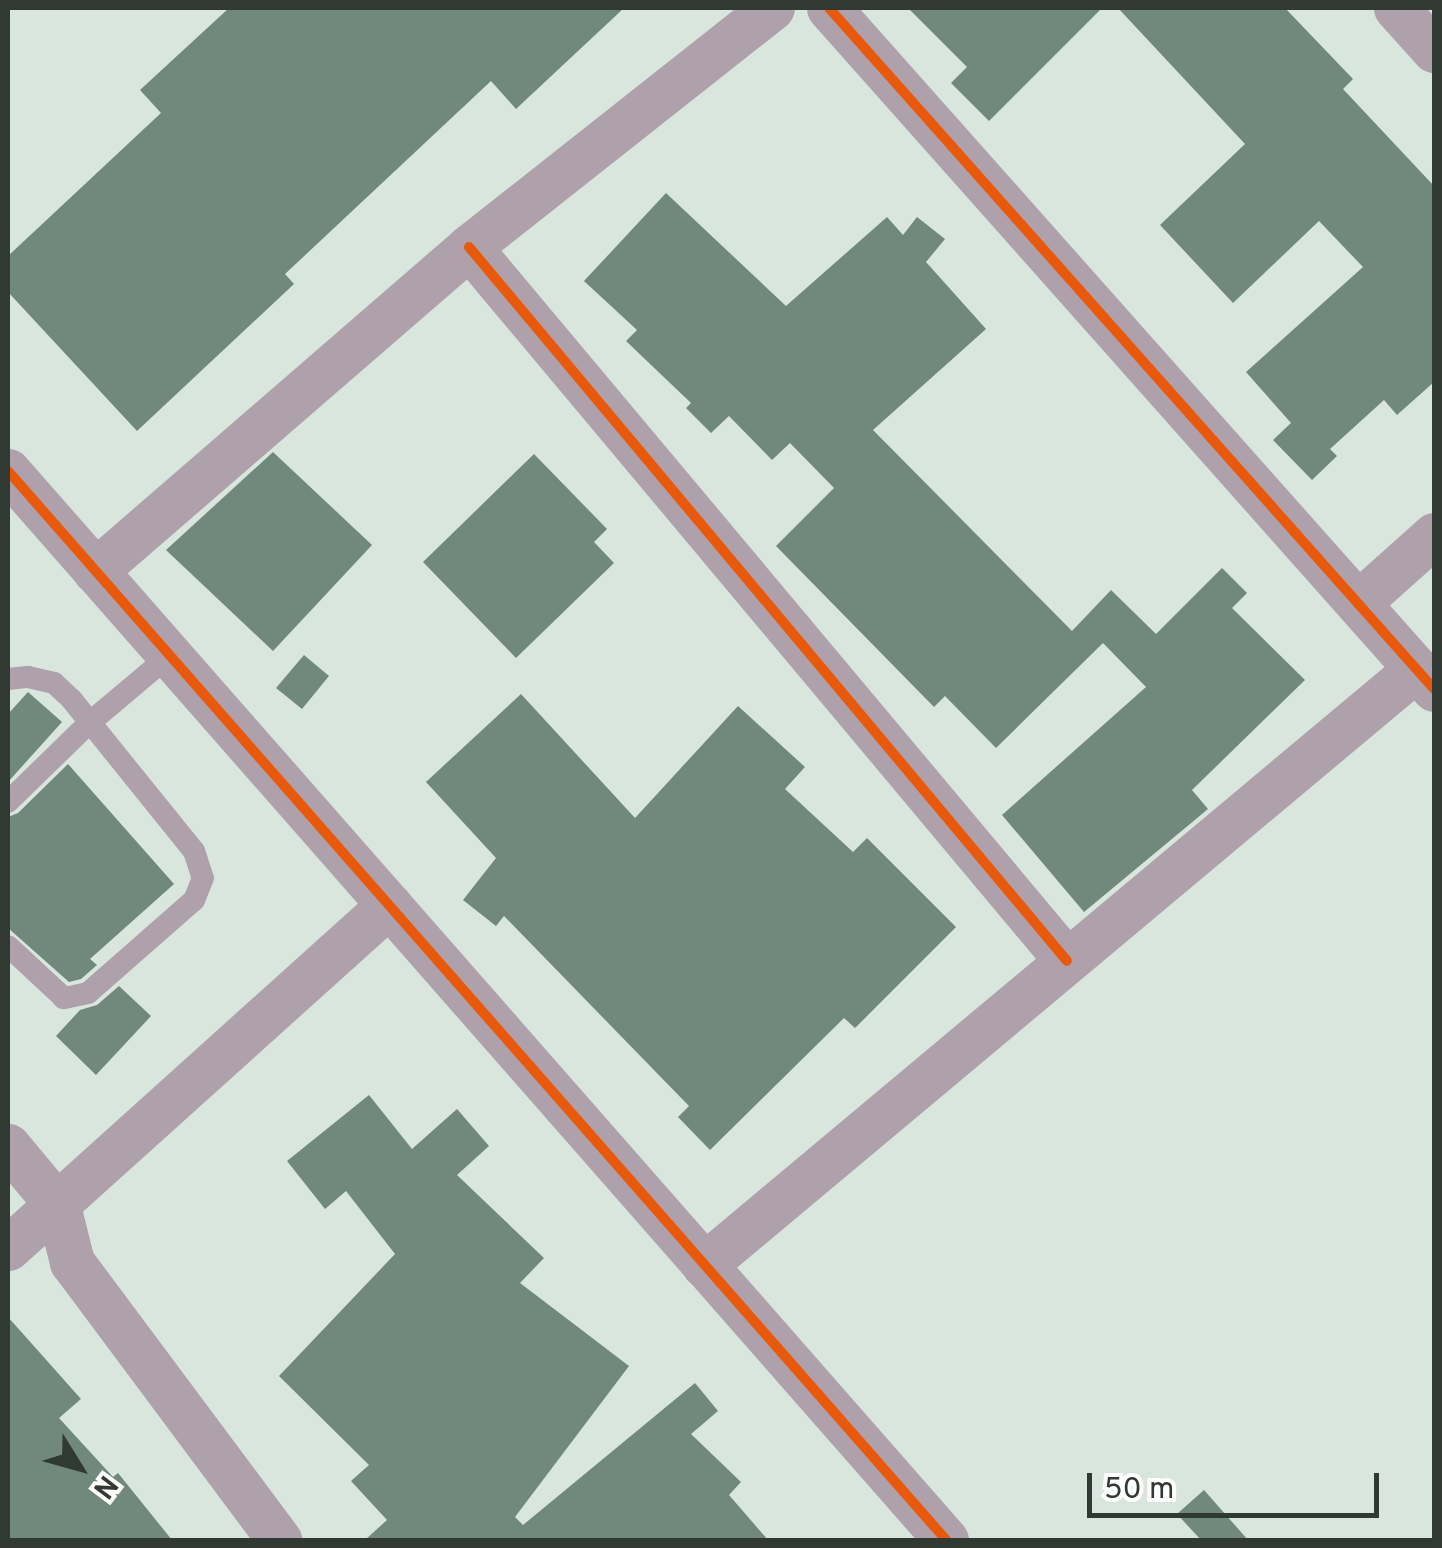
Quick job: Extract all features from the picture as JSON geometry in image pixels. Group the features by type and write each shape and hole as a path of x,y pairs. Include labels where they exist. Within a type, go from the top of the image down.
{"street":[{"path":"95,570 469,247 772,8"},
{"path":"704,1265 1067,961 1425,679 828,8"},
{"path":"1396,8 1434,50"},
{"path":"469,247 1067,961"},
{"path":"8,471 946,1540"},
{"path":"1358,604 1434,535"},
{"path":"8,1248 389,906"},
{"path":"8,1146 58,1206 72,1262 280,1540"}],"lane":[{"path":"8,802 88,724 170,655"},
{"path":"8,679 28,677 54,683 194,851 203,878 194,900 88,993 64,998 8,946"}],"building":[{"path":"229,8 624,8 516,109 491,81 285,274 294,284 137,431 8,292 8,256 161,113 140,90"},
{"path":"908,8 1102,8 989,121 951,83 967,67"},
{"path":"1118,8 1285,8 1353,79 1343,89 1434,186 1434,382 1397,415 1384,400 1330,449 1337,456 1312,480 1273,440 1291,423 1246,372 1363,267 1319,221 1233,303 1160,225 1245,144"},
{"path":"666,193 786,306 887,217 903,235 917,217 945,239 926,262 986,329 873,430 1072,631 1111,590 1156,634 1222,568 1247,593 1232,608 1305,680 1192,790 1208,809 1084,912 1002,815 1146,687 1103,643 996,748 945,696 934,707 776,546 834,488 790,443 772,460 729,416 711,433 686,408 691,403 626,341 637,330 584,281"},
{"path":"273,452 372,545 273,651 166,550"},
{"path":"534,454 607,529 594,542 614,563 516,658 423,562"},
{"path":"304,655 329,676 302,709 276,688"},
{"path":"28,692 62,722 8,782 8,714"},
{"path":"521,694 635,818 738,706 805,767 785,789 853,852 867,838 956,927 855,1028 844,1018 710,1150 678,1117 689,1106 504,916 496,926 463,900 496,858 426,782"},
{"path":"68,764 174,884 90,959 97,965 81,979 69,982 8,928 8,817 18,813"},
{"path":"119,986 151,1016 96,1075 56,1036 80,1010 97,1005"},
{"path":"369,1095 412,1149 457,1109 489,1146 457,1175 544,1258 520,1283 629,1366 515,1517 523,1525 695,1383 718,1411 691,1434 741,1482 729,1495 768,1540 365,1540 387,1520 351,1481 369,1465 279,1376 395,1254 346,1191 325,1209 287,1161"},
{"path":"8,1317 81,1399 59,1418 113,1477 118,1473 172,1540 8,1540"},
{"path":"1204,1490 1248,1540 1201,1540 1177,1514"}],"cycle path":[{"path":"829,8 1434,689"},
{"path":"469,247 1067,961"},
{"path":"8,471 946,1540"}]}
